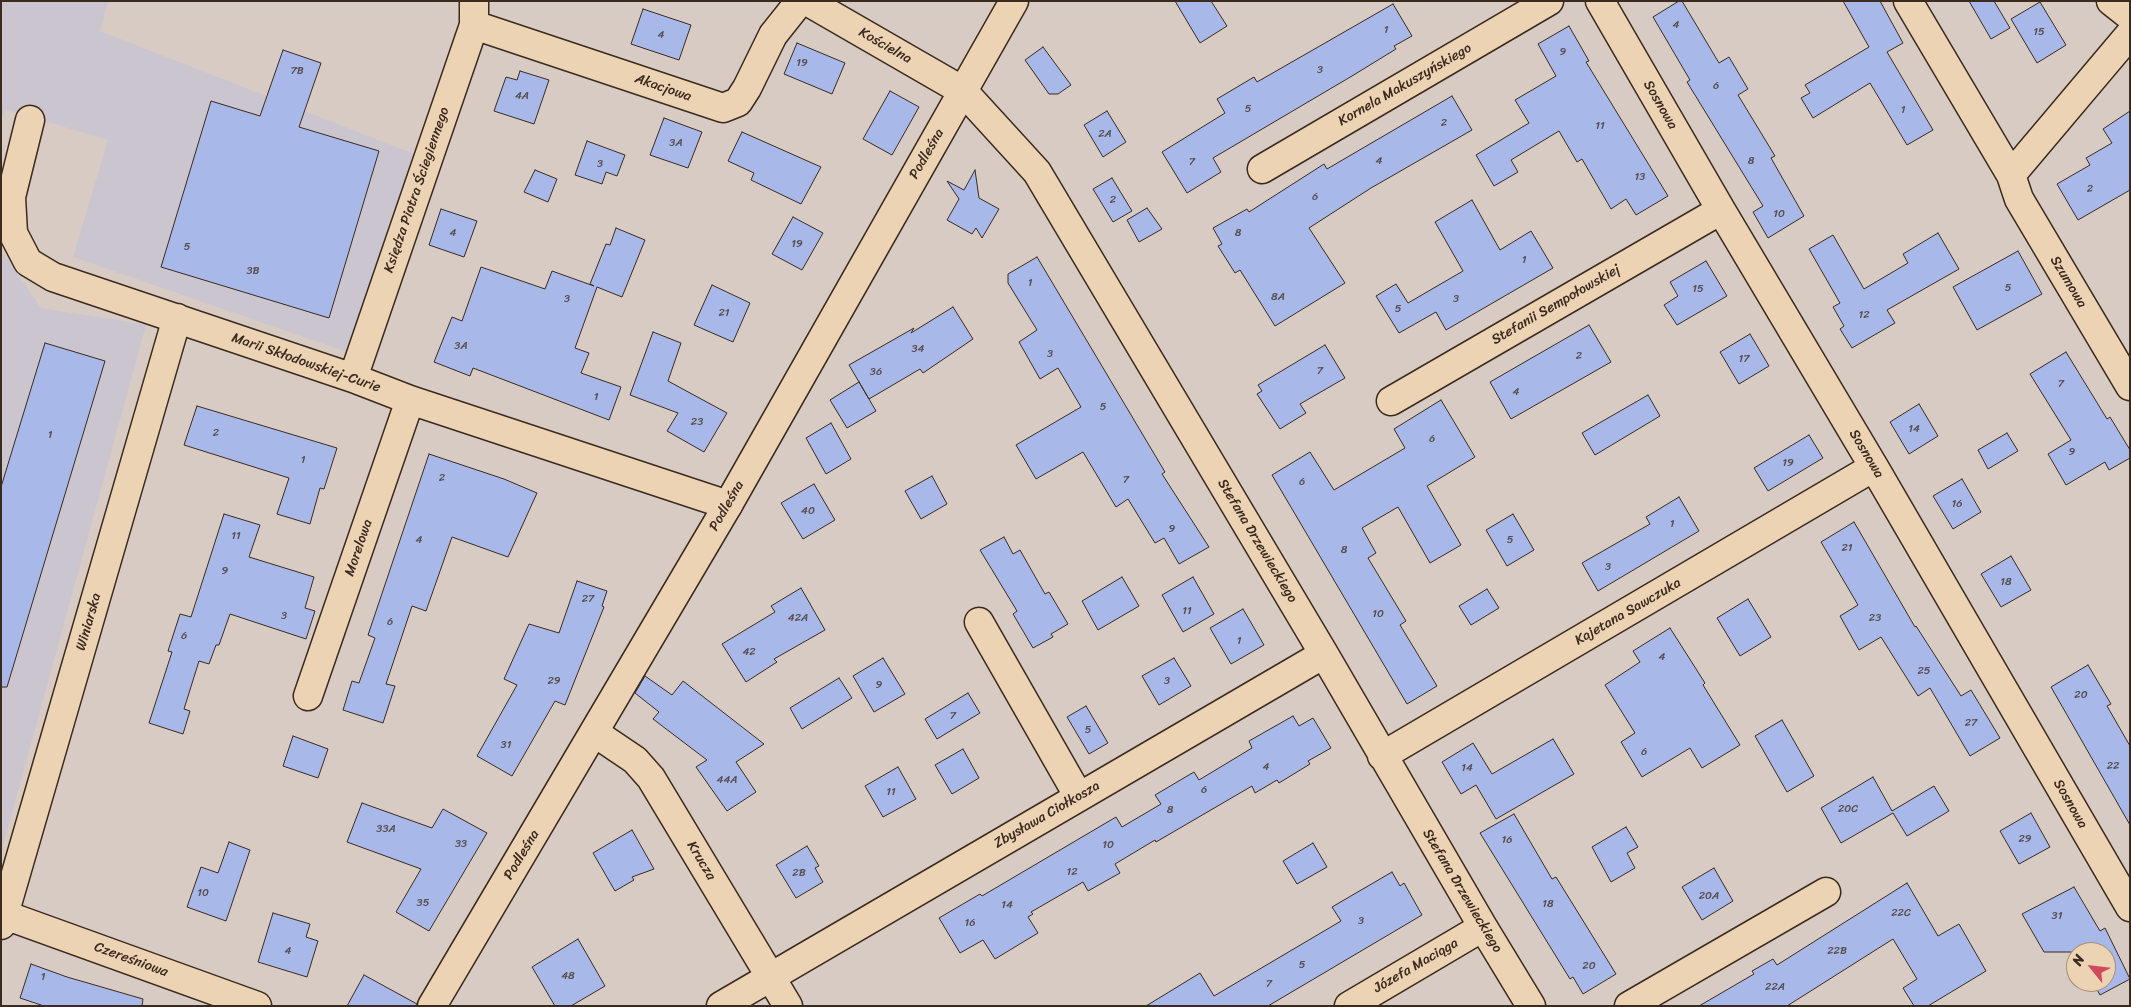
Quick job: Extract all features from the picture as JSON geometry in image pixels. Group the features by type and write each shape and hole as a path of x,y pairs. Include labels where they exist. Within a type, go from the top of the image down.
{"street":[{"name":"Akacjowa","path":"474,13 723,108 738,102 773,35 800,1"},
{"name":"Kościelna","path":"808,1 963,91"},
{"name":"Podleśna","path":"432,1006 728,505 1014,1"},
{"name":"Kornela Makuszyńskiego","path":"1262,169 1549,1"},
{"name":"Sosnowa","path":"1600,1 2130,907"},
{"name":"Szumowa","path":"1908,1 2011,175 2019,199 2130,386"},
{"path":"2111,1 2130,16"},
{"name":"Księdza Piotra Ściegiennego","path":"353,378 474,13"},
{"path":"2011,175 2130,34"},
{"name":"Stefana Drzewieckiego","path":"963,91 1036,172 1324,654 1382,756 1531,1006"},
{"name":"Marii Skłodowskiej-Curie","path":"30,120 11,196 13,233 28,262 53,277 353,378 410,400 728,505"},
{"name":"Stefanii Sempołowskiej","path":"1391,401 1721,210"},
{"name":"Winiarska","path":"3,920 176,318"},
{"name":"Morelowa","path":"308,696 410,400"},
{"name":"Kajetana Sawczuka","path":"1382,756 1874,468"},
{"path":"979,622 1079,797"},
{"name":"Zbysława Ciołkosza","path":"721,1006 1324,654"},
{"name":"Krucza","path":"595,732 635,760 651,778 788,1006"},
{"path":"1629,1006 1826,892"},
{"name":"Czereśniowa","path":"3,920 257,1006"},
{"name":"Józefa Maciąga","path":"1348,1006 1483,927"}],"shaded area":[{"path":"1,1 108,1 100,31 414,154 347,352 73,257 108,140 5,109 1,121"},
{"path":"1,250 41,308 146,325 1,853"}],"building":[{"path":"1175,1 1211,1 1227,26 1200,43"},
{"path":"1682,1 1719,63 1729,57 1748,89 1738,95 1775,156 1771,158 1804,216 1768,238 1753,212 1763,206 1687,82 1690,80 1653,17"},
{"path":"1843,1 1880,1 1903,43 1887,52 1933,130 1907,145 1870,83 1813,118 1801,98 1810,93 1805,85 1869,47"},
{"path":"1969,1 1994,1 2010,28 1991,39"},
{"path":"2040,2 2066,45 2037,63 2011,19"},
{"path":"1393,4 1412,36 1394,46 1396,49 1352,76 1213,158 1221,172 1187,193 1162,152 1225,113 1217,99 1254,77 1257,82"},
{"path":"643,9 691,25 679,60 631,44"},
{"path":"1569,26 1589,61 1586,62 1668,196 1636,215 1626,199 1611,209 1582,159 1577,162 1559,131 1511,160 1518,172 1494,186 1476,155 1529,123 1515,100 1556,76 1538,44"},
{"path":"797,43 845,63 832,94 784,74"},
{"path":"1043,47 1071,85 1058,94 1049,94 1025,60"},
{"path":"283,50 321,63 299,127 379,151 329,318 161,267 211,101 260,116"},
{"path":"520,71 549,80 534,124 494,111 506,77 517,80"},
{"path":"890,91 919,107 892,155 863,139"},
{"path":"1452,96 1472,130 1371,188 1309,228 1345,283 1275,326 1240,270 1235,273 1218,246 1222,244 1213,228 1247,209 1249,212 1324,164 1327,169"},
{"path":"1107,111 1126,142 1103,157 1084,125"},
{"path":"2130,111 2130,190 2078,220 2057,184 2090,165 2086,158 2112,143 2103,129"},
{"path":"664,118 702,132 688,168 650,155"},
{"path":"742,132 821,167 801,204 751,180 754,173 728,161"},
{"path":"587,141 625,155 617,176 606,172 602,184 575,175"},
{"path":"535,170 557,179 548,202 524,192"},
{"path":"975,170 979,198 999,209 982,238 976,228 972,234 947,220 959,199 947,181 964,190"},
{"path":"1112,178 1132,211 1113,222 1093,189"},
{"path":"1472,200 1500,250 1531,231 1553,268 1446,330 1436,312 1399,333 1376,296 1396,284 1408,303 1463,271 1435,222"},
{"path":"1147,208 1162,229 1139,242 1127,220"},
{"path":"441,209 477,221 464,257 429,245"},
{"path":"793,217 823,233 802,270 772,254"},
{"path":"616,228 645,240 622,297 597,287 575,348 589,353 581,373 621,387 609,420 473,368 470,376 434,362 452,317 462,321 481,267 545,289 552,271 594,286 590,284 606,244 610,245"},
{"path":"1938,233 1959,269 1887,310 1895,323 1852,348 1840,329 1844,326 1833,307 1840,303 1809,249 1833,235 1864,289 1908,263 1903,254"},
{"path":"2018,251 2042,294 1977,330 1953,287"},
{"path":"1037,257 1165,472 1162,474 1209,547 1179,564 1164,538 1155,543 1128,499 1116,507 1083,452 1036,479 1016,445 1081,407 1058,368 1040,379 1019,342 1037,330 1008,283 1008,274"},
{"path":"1706,261 1727,296 1677,325 1664,305 1678,296 1670,282"},
{"path":"712,285 750,303 733,342 694,325"},
{"path":"953,307 973,339 923,373 920,369 869,399 849,365 914,328 911,333"},
{"path":"1589,325 1611,362 1511,419 1490,382"},
{"path":"653,332 681,343 668,381 727,413 704,452 667,431 678,413 630,395"},
{"path":"1750,334 1769,366 1739,384 1720,352"},
{"path":"45,343 105,361 7,687 1,687 1,487"},
{"path":"1325,345 1345,378 1300,404 1306,413 1280,429 1257,394 1262,391 1258,385"},
{"path":"2066,352 2107,419 2110,417 2130,450 2130,458 2109,470 2105,462 2066,485 2048,454 2071,440 2030,374"},
{"path":"859,382 876,411 847,428 830,400"},
{"path":"1648,395 1660,416 1595,455 1582,433"},
{"path":"1441,400 1475,457 1427,486 1461,545 1430,563 1398,507 1362,528 1376,553 1368,558 1406,621 1400,625 1437,686 1407,704 1272,475 1310,452 1334,490 1405,448 1394,429"},
{"path":"1919,404 1938,436 1909,454 1890,422"},
{"path":"197,406 337,448 324,489 320,488 310,524 277,514 289,478 184,445"},
{"path":"831,423 851,459 826,474 806,438"},
{"path":"2007,433 2018,451 1988,469 1978,450"},
{"path":"1809,435 1823,458 1768,491 1754,468"},
{"path":"429,454 504,479 537,493 508,557 452,537 426,611 412,606 386,684 395,686 383,723 343,710 352,681 359,683 375,638 368,635"},
{"path":"932,476 947,504 921,519 905,491"},
{"path":"1962,479 1981,512 1953,529 1933,496"},
{"path":"814,484 835,520 803,539 781,503"},
{"path":"1679,497 1699,531 1598,591 1582,563 1650,524 1646,517"},
{"path":"224,514 260,525 249,557 314,577 305,608 315,611 306,639 230,614 219,645 216,645 209,664 199,661 184,709 190,711 183,734 149,723 172,652 168,651 180,614 191,617"},
{"path":"1513,514 1534,550 1507,566 1486,530"},
{"path":"1854,522 1915,627 1961,696 1971,690 2000,738 1970,756 1930,688 1918,696 1881,637 1859,650 1840,616 1858,605 1821,542"},
{"path":"1004,537 1013,554 1020,550 1045,594 1049,592 1068,624 1051,634 1053,637 1033,648 1013,614 1017,611 980,550"},
{"path":"2011,556 2031,590 2001,607 1981,574"},
{"path":"1122,577 1139,606 1098,630 1082,601"},
{"path":"1193,577 1214,614 1183,632 1162,595"},
{"path":"577,581 607,591 602,606 604,607 565,705 555,701 512,776 477,756 517,685 504,679 529,624 559,633"},
{"path":"801,588 825,630 774,659 777,662 746,682 722,644 775,612 771,606"},
{"path":"1487,589 1499,608 1471,625 1459,606"},
{"path":"1748,599 1771,637 1740,656 1717,618"},
{"path":"1243,609 1264,645 1231,664 1210,628"},
{"path":"1670,628 1705,683 1703,685 1740,745 1702,768 1690,748 1642,777 1621,742 1635,733 1605,685 1640,662 1633,651"},
{"path":"883,658 905,694 874,712 853,676"},
{"path":"1174,658 1191,686 1159,705 1142,676"},
{"path":"2088,665 2111,704 2107,706 2130,746 2130,825 2051,687"},
{"path":"645,676 672,695 683,681 764,744 736,762 756,792 727,811 696,767 707,760 653,719 659,712 635,693"},
{"path":"839,678 852,698 802,729 790,708"},
{"path":"968,693 980,713 937,739 925,719"},
{"path":"1086,706 1108,743 1089,754 1067,717"},
{"path":"1293,716 1299,726 1313,718 1331,748 1308,761 1310,764 1279,783 1277,780 1255,793 1252,786 1156,842 1155,840 1115,864 1120,873 1088,891 1083,882 1031,912 1033,914 1028,917 1038,933 995,959 983,940 960,953 939,918 980,894 982,896 1116,817 1122,827 1161,804 1155,795 1194,772 1199,780 1252,748 1249,741"},
{"path":"1782,720 1814,776 1787,792 1755,736"},
{"path":"293,736 328,749 318,778 283,766"},
{"path":"1553,739 1574,774 1496,819 1476,785 1461,794 1442,762 1473,743 1492,774"},
{"path":"963,749 979,778 952,794 935,765"},
{"path":"898,767 916,799 883,817 865,786"},
{"path":"1873,777 1892,811 1934,786 1949,811 1907,836 1893,813 1841,843 1821,808"},
{"path":"362,803 432,828 443,809 487,833 429,931 396,912 421,869 347,842"},
{"path":"2031,813 2050,847 2019,864 2000,831"},
{"path":"1514,814 1552,879 1556,877 1616,974 1583,994 1573,977 1570,979 1480,833"},
{"path":"1626,827 1638,847 1627,853 1635,868 1611,882 1592,847"},
{"path":"632,830 654,869 632,877 634,880 615,891 593,853"},
{"path":"229,842 250,850 226,921 187,907 201,867 218,873"},
{"path":"1313,843 1327,867 1297,884 1283,861"},
{"path":"807,846 819,866 815,868 823,882 796,898 776,865"},
{"path":"1714,868 1733,901 1702,920 1682,887"},
{"path":"1392,872 1400,886 1404,883 1422,915 1268,1006 1146,1006 1200,973 1214,996 1341,921 1332,907"},
{"path":"1907,883 1938,936 1959,924 1986,971 1928,1006 1914,1006 1903,988 1917,979 1893,939 1787,1006 1699,1006 1754,974 1752,971 1773,959 1777,965"},
{"path":"2074,887 2100,931 2105,928 2112,942 2066,942 2066,952 2044,952 2022,914"},
{"path":"273,913 310,924 306,937 318,941 307,977 258,962"},
{"path":"578,939 605,986 571,1006 555,1006 532,967"},
{"path":"2116,950 2130,979 2116,986"},
{"path":"31,964 67,977 143,999 142,1006 44,1006 20,998"},
{"path":"364,975 417,1004 416,1006 347,1006"}]}
